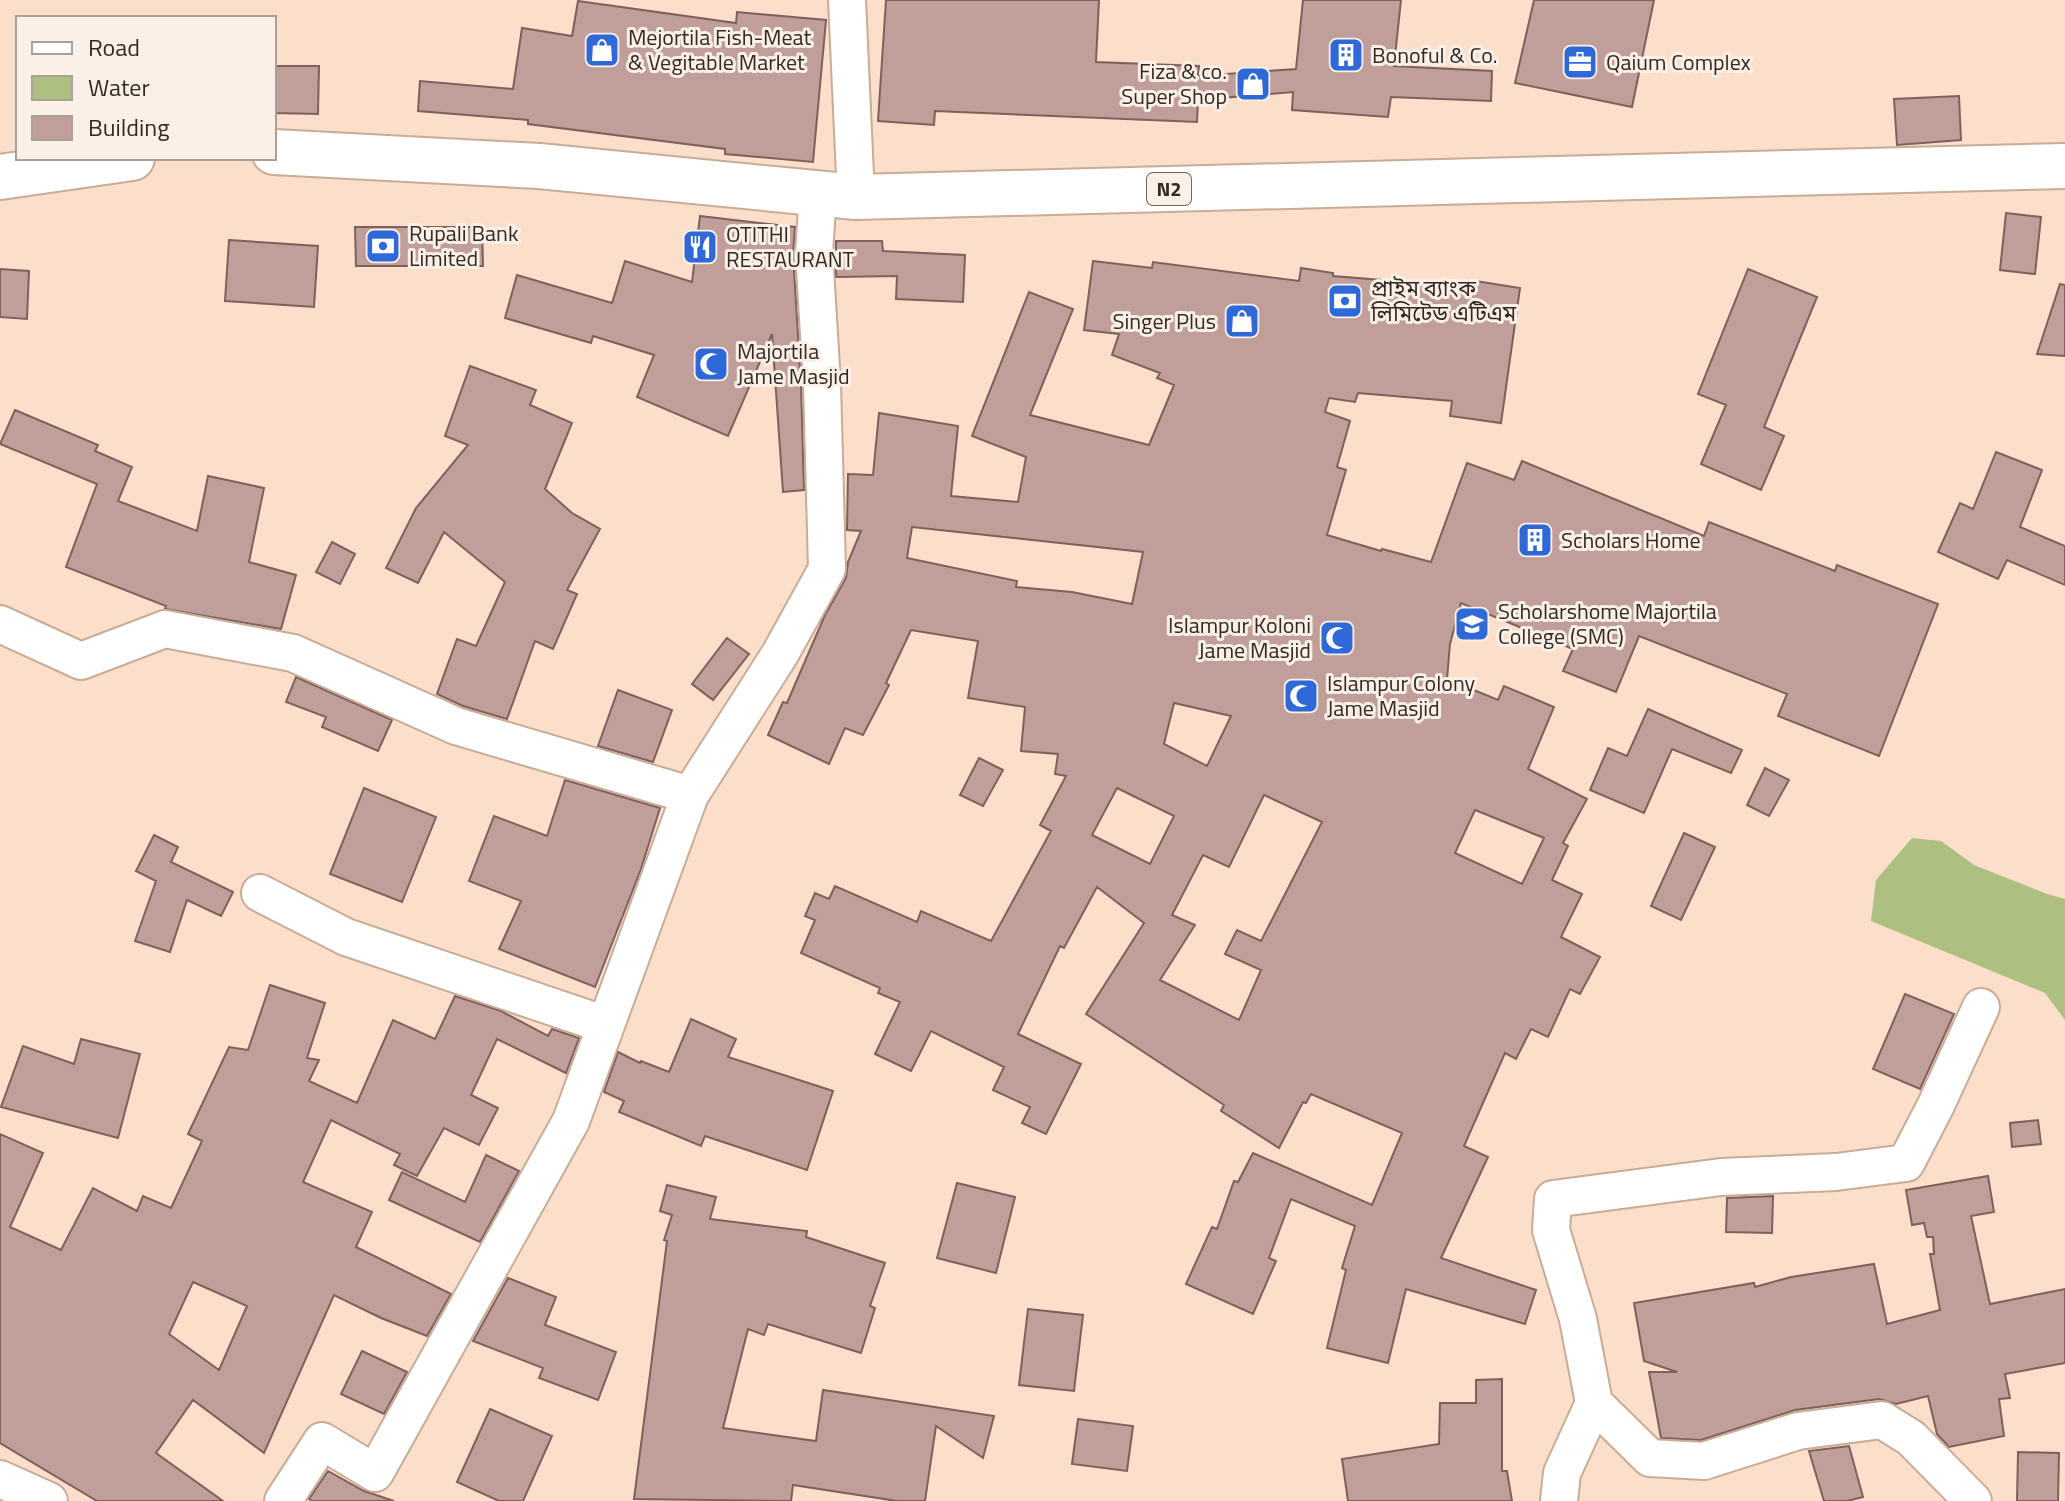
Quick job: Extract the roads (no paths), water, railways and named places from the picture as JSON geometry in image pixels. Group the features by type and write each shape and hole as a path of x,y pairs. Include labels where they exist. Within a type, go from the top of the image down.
{"highway":[{"name":"N2","path":"276,152 539,166 837,195 2065,166"},
{"path":"0,177 118,160"}],"street":[{"path":"283,1501 322,1441 375,1473 571,1121 690,795 780,654 827,569 822,383 814,253 837,195 847,0"},
{"path":"0,624 81,661 165,629 293,653 456,726 690,795"},
{"path":"260,893 346,937 606,1025"},
{"path":"1973,1501 1911,1438 1882,1420 1798,1431 1704,1461 1650,1458 1594,1403 1578,1319 1551,1230 1553,1199 1721,1177 1836,1172 1906,1163 1981,1007"},
{"path":"1559,1501 1562,1473 1594,1403"},
{"path":"0,1479 49,1501"}],"water":[{"path":"1912,838 1941,841 1974,865 2065,899 2065,1020 2045,993 1871,921 1876,880"}],"place":[{"name":"Mejortila Fish-Meat & Vegitable Market","path":"602,50"},
{"name":"Bonoful & Co.","path":"1346,55"},
{"name":"Qaium Complex","path":"1580,62"},
{"name":"Fiza & co. Super Shop","path":"1253,84"},
{"name":"Rupali Bank Limited","path":"383,246"},
{"name":"OTITHI RESTAURANT","path":"700,247"},
{"name":"প্রাইম ব্যাংক লিমিটেড এটিএম","path":"1345,301"},
{"name":"Singer Plus","path":"1242,321"},
{"name":"Majortila Jame Masjid","path":"711,364"},
{"name":"Scholars Home","path":"1535,540"},
{"name":"Scholarshome Majortila College (SMC)","path":"1472,624"},
{"name":"Islampur Koloni Jame Masjid","path":"1337,638"},
{"name":"Islampur Colony Jame Masjid","path":"1301,696"}]}
